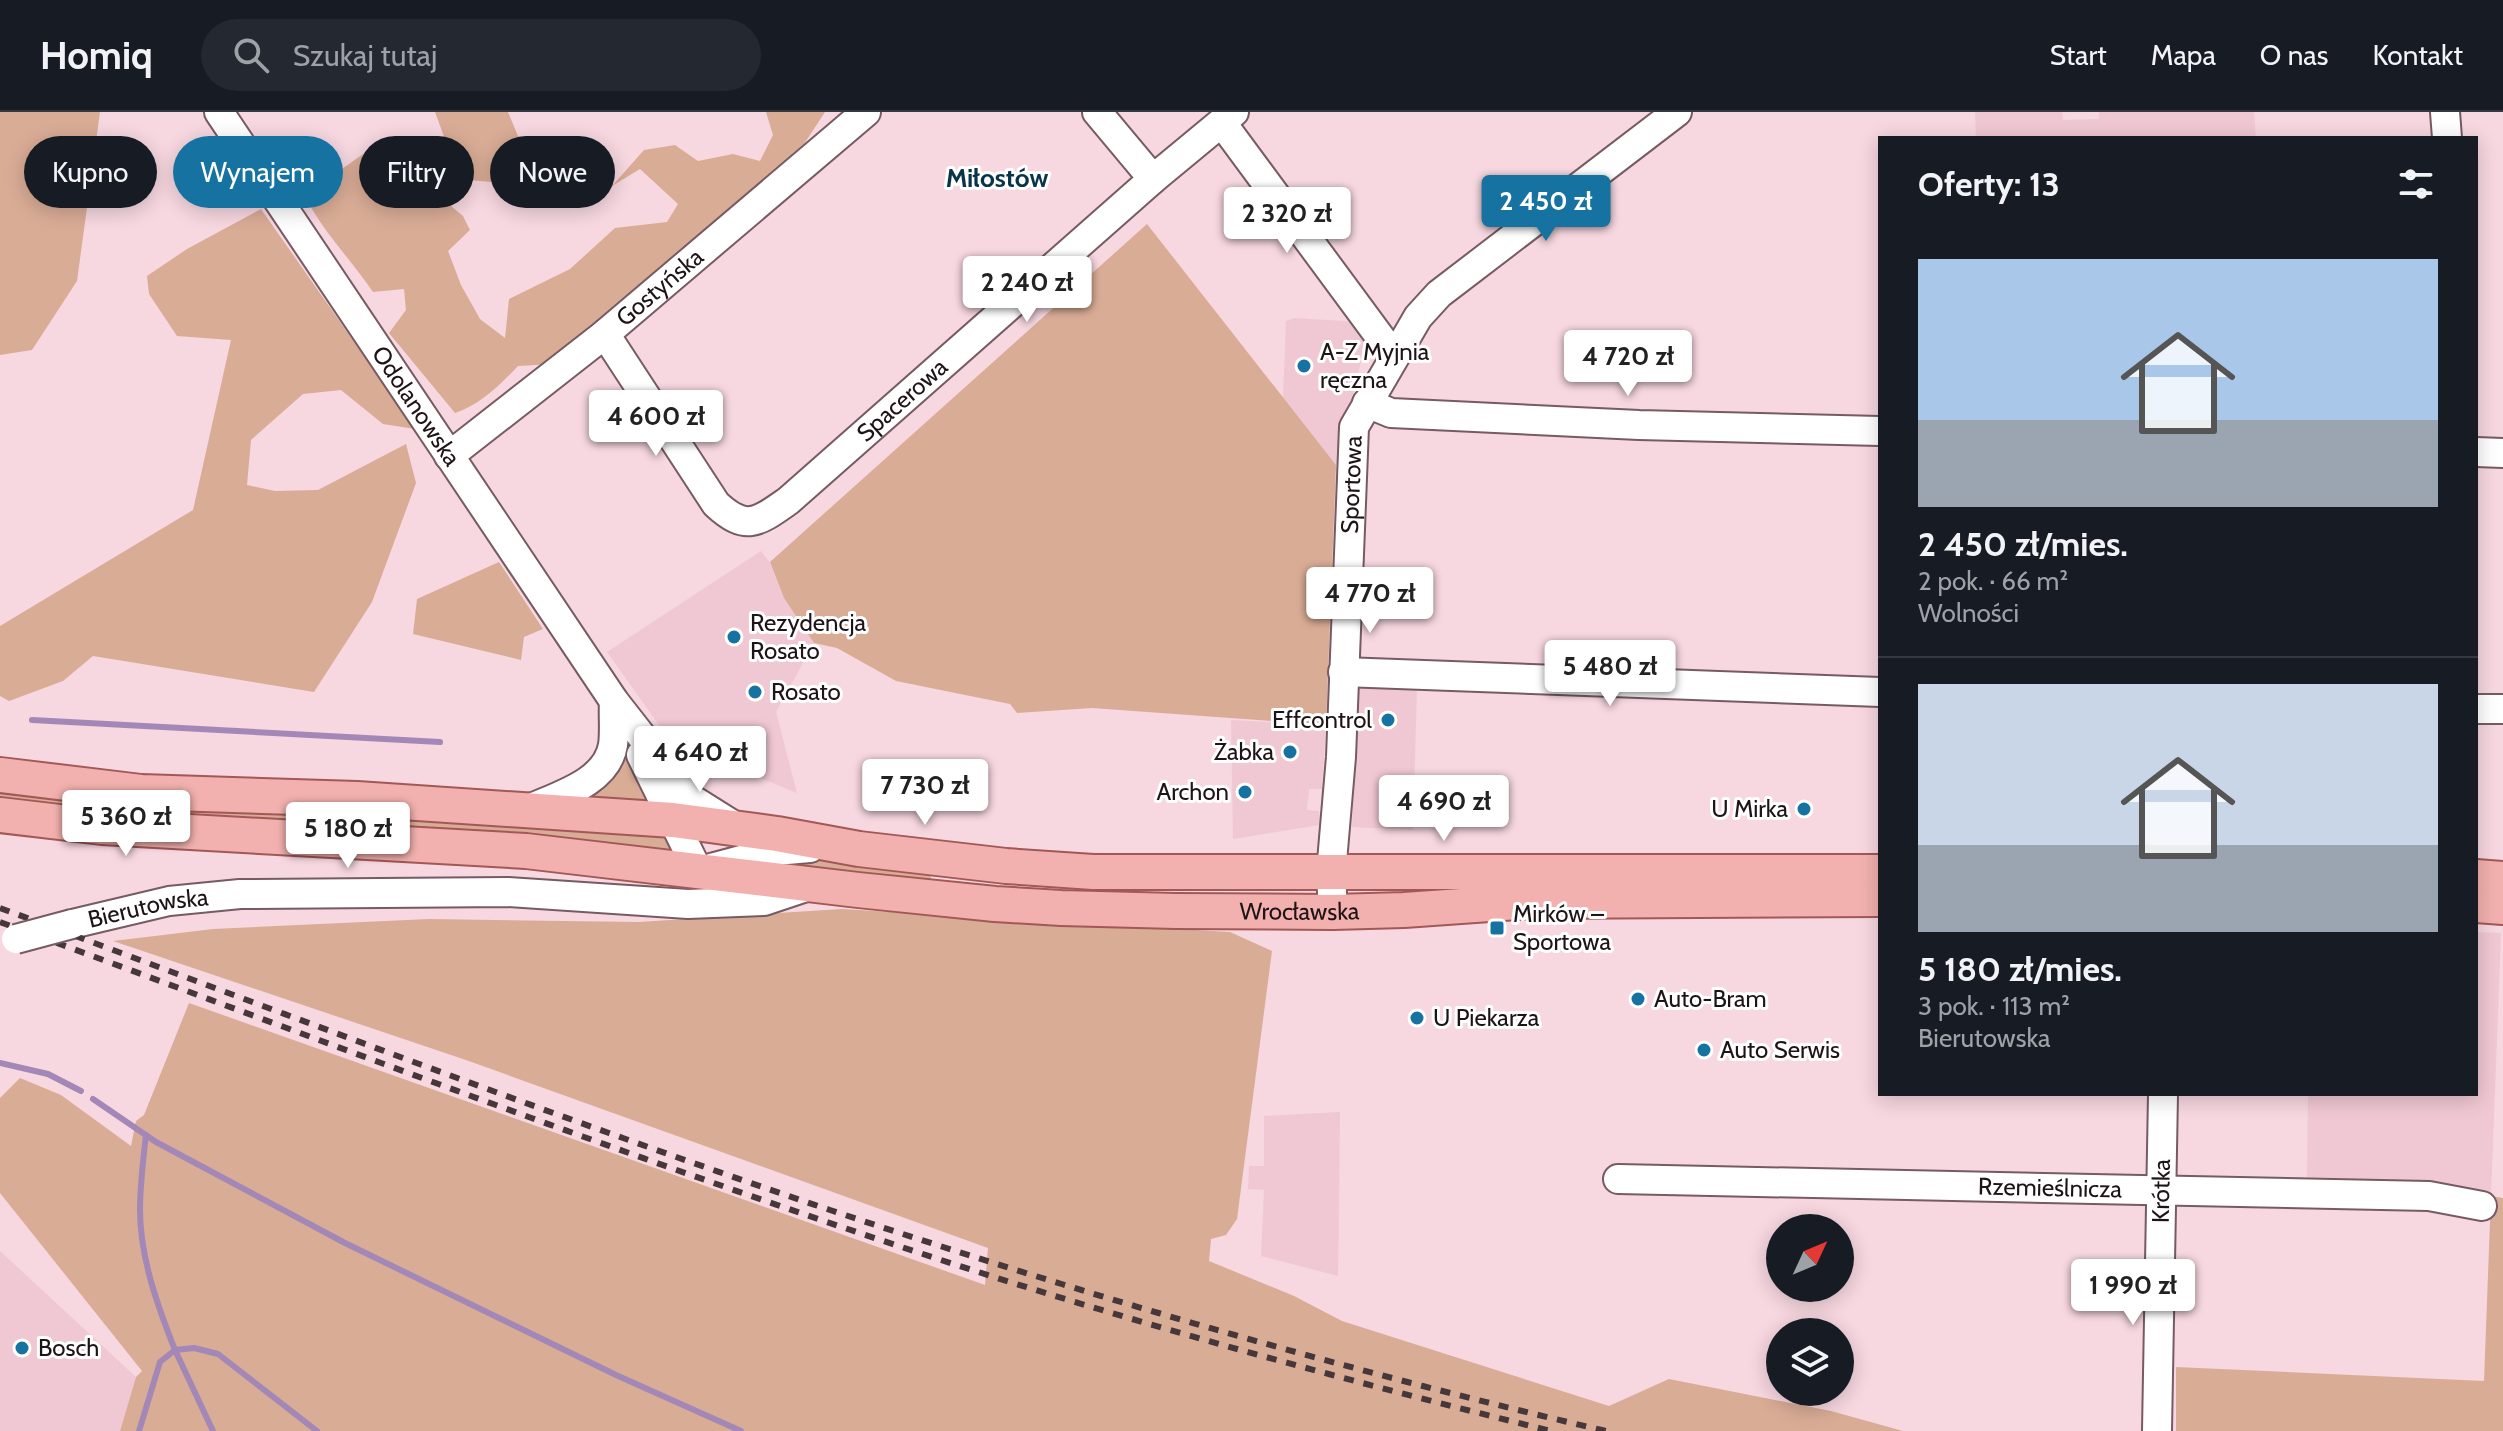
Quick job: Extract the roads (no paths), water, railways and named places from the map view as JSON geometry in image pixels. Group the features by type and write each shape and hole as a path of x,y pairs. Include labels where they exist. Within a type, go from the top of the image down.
{"main road":[{"name":"Wrocławska","path":"0,775 141,792 357,799 673,820 837,846 1006,866 1093,872 1878,872"},
{"path":"0,815 102,827 526,851 712,871"},
{"name":"Wrocławska","path":"712,871 980,902 1176,911 1333,912 1534,901 1878,899"},
{"path":"2478,877 2503,879"},
{"path":"2478,905 2503,907"}],"street":[{"name":"Odolanowska","path":"219,112 614,701 690,798 730,828"},
{"name":"Gostyńska","path":"449,456 605,334 866,112"},
{"path":"1097,112 1153,179"},
{"name":"Sportowa","path":"1333,912 1331,873 1341,757 1354,427 1418,317 1455,280 1677,112"},
{"path":"2445,112 2447,136"},
{"name":"Spacerowa","path":"605,334 716,504 727,515 749,523 765,517 788,501 1153,179 1228,117"},
{"path":"1228,117 1394,356"},
{"path":"1367,403 1391,413 1639,425 1878,431"},
{"path":"2478,452 2503,453"},
{"path":"1343,672 1878,692"},
{"name":"Odolanowska","path":"614,701 673,820 712,871"},
{"path":"527,810 574,789 602,770 613,747 614,701"},
{"path":"2478,709 2503,709"},
{"name":"Wrocławska","path":"712,871 775,851 837,846"},
{"name":"Bierutowska","path":"634,900 672,890 712,871"},
{"name":"Bierutowska","path":"8,941 169,901 240,894 508,892 688,904 764,901 813,885"},
{"name":"Krótka","path":"2157,1431 2163,1096"},
{"name":"Rzemieślnicza","path":"1618,1179 2429,1196 2482,1206"}],"waterway":[{"path":"32,720 440,742"},
{"path":"0,1063 48,1074 81,1091"},
{"path":"93,1099 156,1142 345,1243 616,1375 741,1431"},
{"path":"146,1135 140,1201 143,1246 156,1299 175,1350 194,1348 218,1354 317,1431"},
{"path":"139,1431 160,1362 175,1350 213,1431"}],"railway":[{"path":"0,908 621,1138 830,1210 1119,1301 1313,1357 1606,1431"},
{"path":"0,922 583,1136 935,1258 1241,1350 1551,1431"}],"place":[{"name":"A-Z Myjnia ręczna","path":"1304,366"},
{"name":"Rezydencja Rosato","path":"734,637"},
{"name":"Rosato","path":"755,692"},
{"name":"Effcontrol","path":"1388,720"},
{"name":"Żabka","path":"1290,752"},
{"name":"Archon","path":"1245,792"},
{"name":"U Mirka","path":"1804,809"},
{"name":"Mirków – Sportowa","path":"1497,928"},
{"name":"Auto-Bram","path":"1638,999"},
{"name":"U Piekarza","path":"1417,1018"},
{"name":"Auto Serwis","path":"1704,1050"},
{"name":"Bosch","path":"22,1348"}],"district":[{"name":"Miłostów","path":"997,178"}]}
